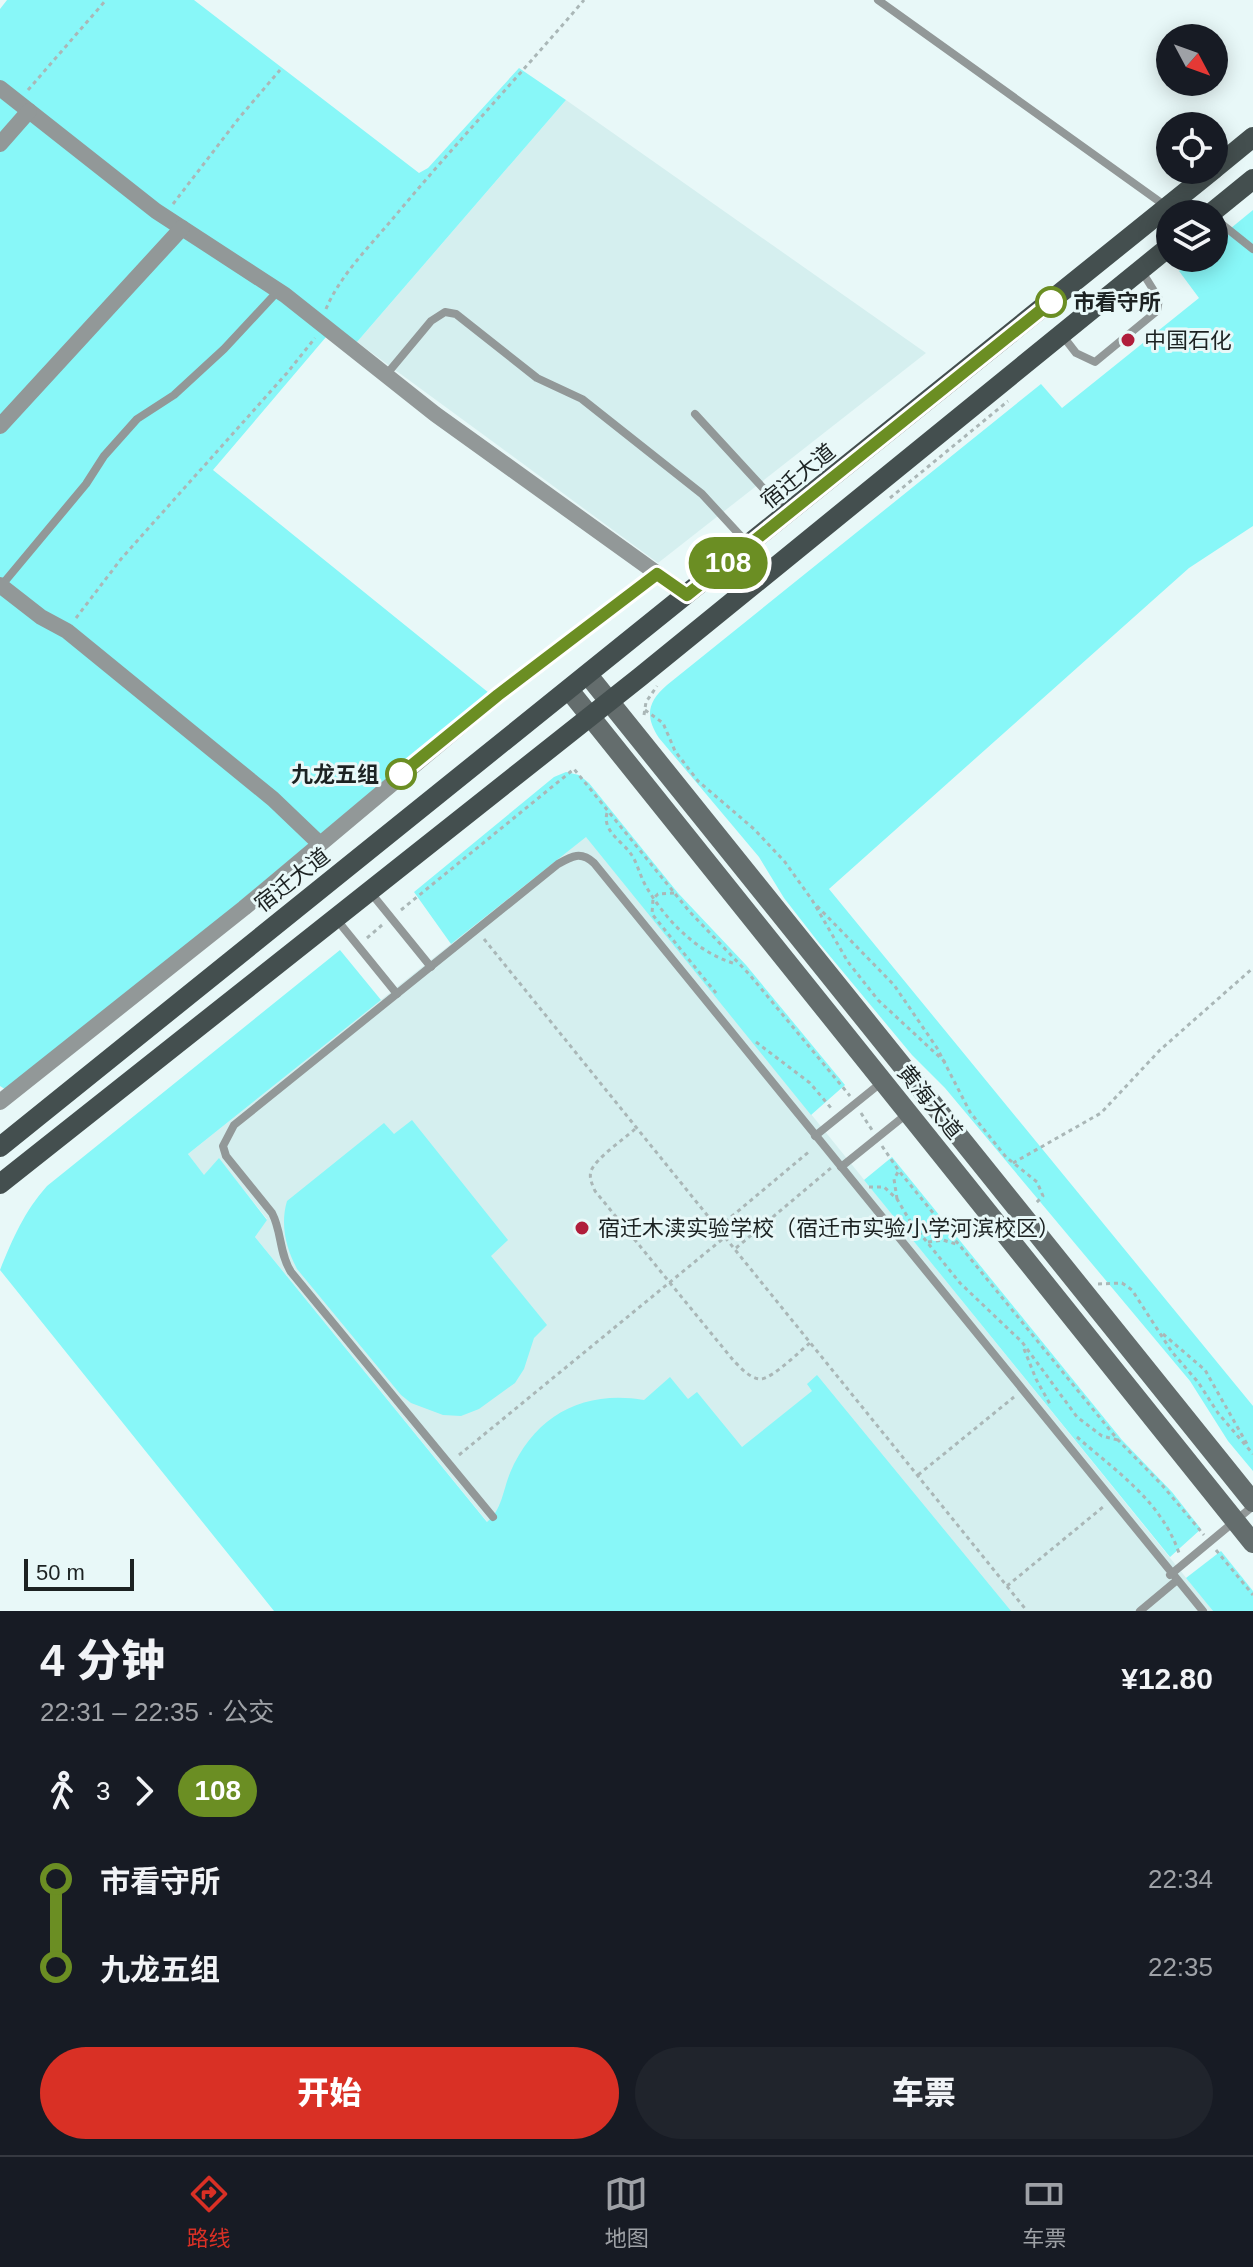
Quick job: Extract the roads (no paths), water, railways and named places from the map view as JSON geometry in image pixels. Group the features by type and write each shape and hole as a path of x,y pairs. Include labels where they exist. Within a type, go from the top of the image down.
{"main road":[{"name":"宿迁大道","path":"1228,158 1253,137"},
{"path":"1228,202 1253,179"},
{"name":"宿迁大道","path":"1182,200 1199,184"},
{"name":"宿迁大道","path":"0,1147 227,962 1156,222"},
{"path":"0,1184 609,702 1156,258"},
{"name":"黄海大道","path":"588,675 1253,1504"},
{"name":"黄海大道","path":"569,690 1253,1543"}],"street":[{"path":"0,88 164,216 278,291 386,375 687,595"},
{"path":"0,144 23,107"},
{"path":"0,426 182,228"},
{"path":"0,1102 244,908 498,695 657,574"},
{"path":"0,586 41,617 67,631 273,799 319,843"}],"lane":[{"path":"878,0 1156,201"},
{"path":"1228,229 1253,249"},
{"path":"1061,334 1076,353 1095,362 1157,311 1159,299 1141,270"},
{"path":"0,586 137,419 174,395 224,349 278,291"},
{"path":"386,375 431,321 445,312 456,314 537,378 582,399 702,494 750,545"},
{"path":"695,414 788,515"},
{"path":"493,1517 291,1272 282,1253 277,1223 272,1213 226,1156 223,1146 234,1125 558,864 578,854 587,856 1203,1611"},
{"path":"371,892 431,967"},
{"path":"336,919 397,994"},
{"path":"818,1139 838,1117 882,1081"},
{"path":"839,1165 908,1113"},
{"path":"1140,1611 1173,1578 1182,1564 1253,1504"}],"place":[{"name":"市看守所","path":"1051,302"},
{"name":"中国石化","path":"1128,340"},
{"name":"九龙五组","path":"401,774"},
{"name":"宿迁木渎实验学校（宿迁市实验小学河滨校区）","path":"582,1228"}]}
